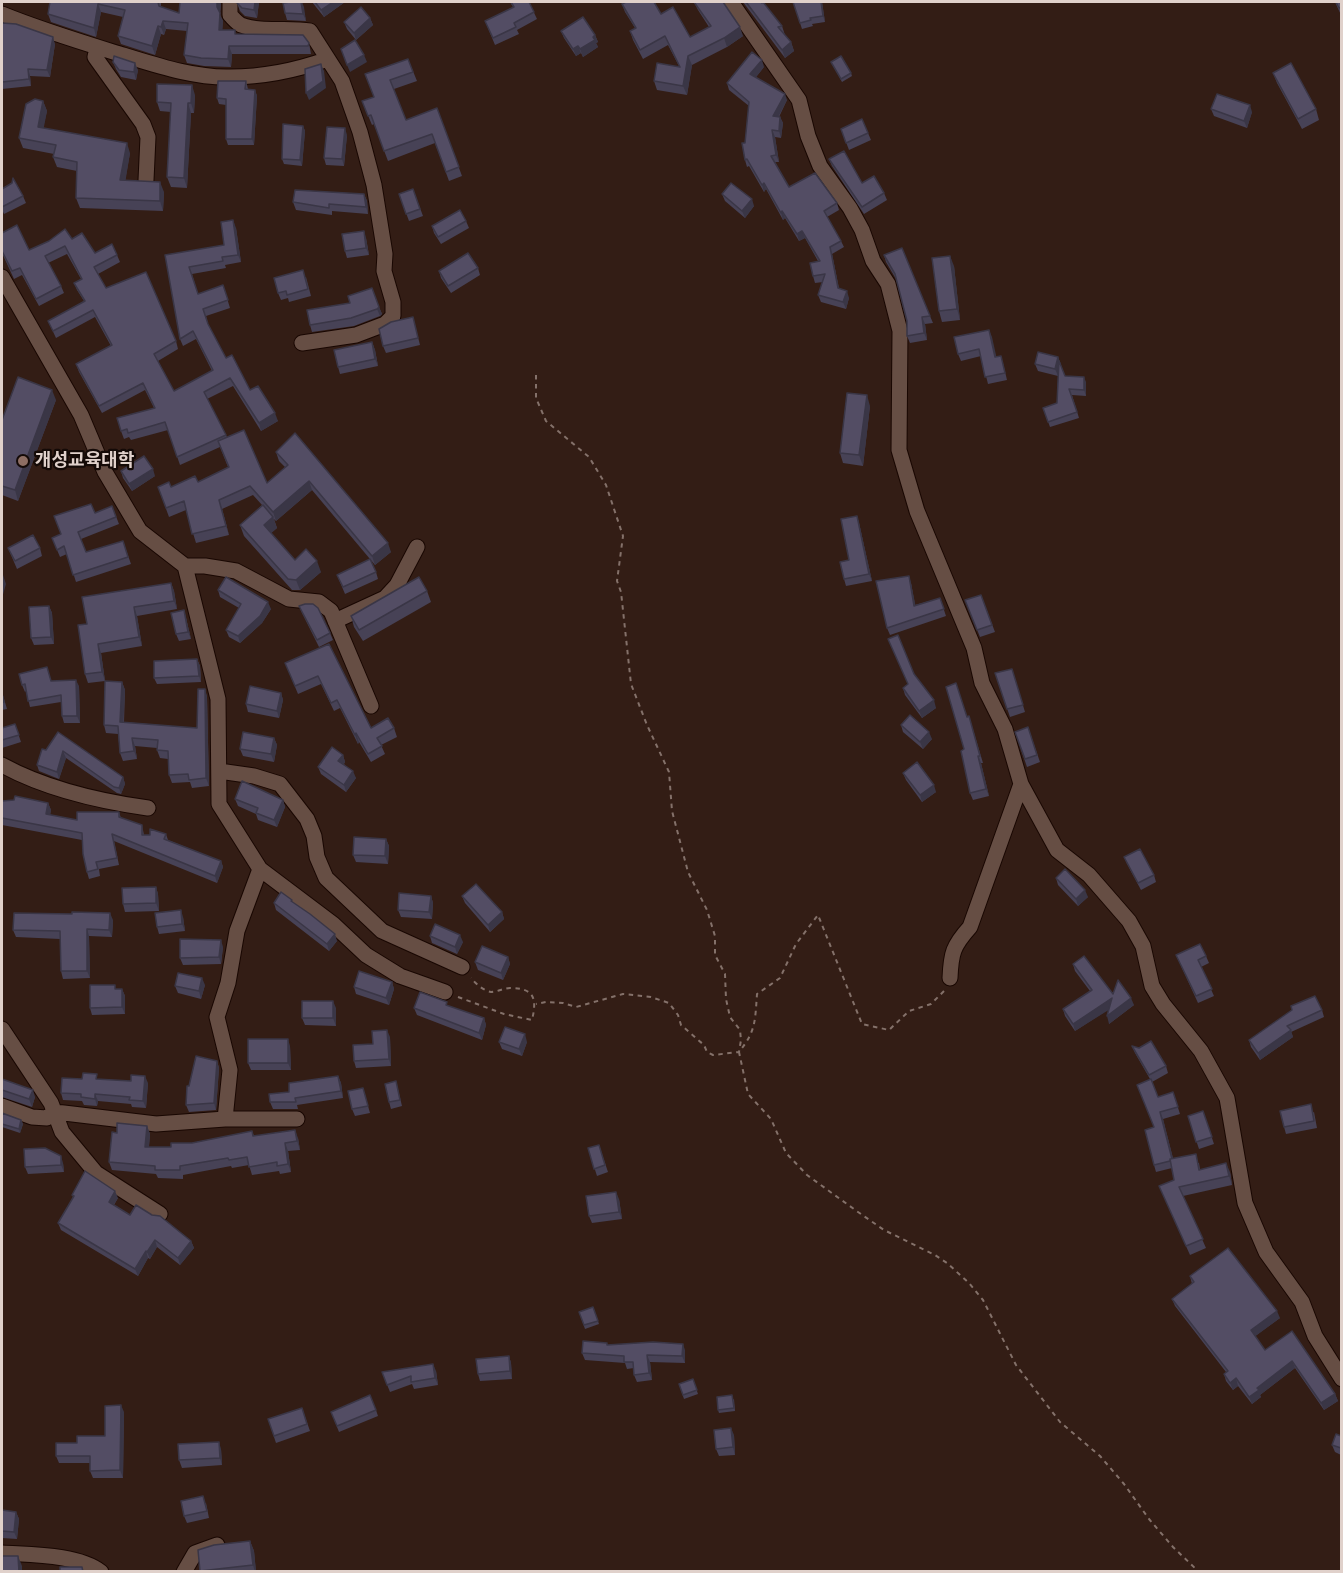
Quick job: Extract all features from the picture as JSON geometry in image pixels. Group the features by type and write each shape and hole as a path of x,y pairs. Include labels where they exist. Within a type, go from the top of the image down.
{"street":[{"path":"230,2 230,15 240,24 264,29 295,28 310,31 342,81 360,132 374,185 385,254 384,271 393,302 393,316 385,324 356,335 302,343"},
{"path":"731,2 799,100 808,136 820,166 850,208 862,230 873,261 888,284 900,331 899,450 917,510 975,648 982,683 1005,729 1021,784 1057,850 1089,875 1129,921 1143,946 1152,986 1163,1004 1201,1051 1227,1098 1245,1203 1266,1252 1302,1302 1316,1336 1341,1379"},
{"path":"2,14 43,31 159,66 198,74 229,77 299,70 328,59"},
{"path":"96,47 95,57 144,124 148,137 146,180"},
{"path":"2,277 81,415 105,472 140,531 185,566 205,566 236,571 289,599 319,603 331,611 371,706"},
{"path":"335,621 385,598 398,585 417,547"},
{"path":"185,566 218,699 219,804 260,869 333,924 366,956 400,976 445,992"},
{"path":"2,765 28,780 119,804 148,808"},
{"path":"219,771 254,776 280,784 307,819 314,836 317,857 326,878 381,931 462,967"},
{"path":"950,978 951,960 957,942 970,927 1021,784"},
{"path":"225,1119 230,1070 217,1017 228,983 237,931 260,869"},
{"path":"2,1029 51,1103 62,1132 96,1173 160,1214"},
{"path":"2,1106 32,1117 47,1118 54,1112 156,1124 225,1119 297,1119"},
{"path":"184,1572 195,1553 205,1548 228,1543"},
{"path":"2,1553 58,1558 95,1567 101,1572"}],"path":[{"path":"536,375 537,398 546,421 589,457 606,485 623,536 618,581 631,684 669,772 672,811 688,872 707,910 715,936 715,955 725,974 726,999 730,1017 740,1030 739,1052 748,1094 771,1119 786,1153 807,1175 884,1230 912,1242 941,1259 969,1283 983,1300 1016,1365 1060,1422 1100,1456 1149,1519 1199,1572"},
{"path":"536,1004 546,1002 563,1003 576,1007 586,1006 623,994 651,998 669,1003 678,1015 681,1024 704,1045 707,1052 713,1055 739,1052 751,1037 757,994 780,978 796,944 818,915 862,1024 889,1030 909,1011 931,1004 944,992 950,978"},
{"path":"445,992 504,1014 532,1020 536,1004 534,998 522,990 510,987 493,992 485,990 474,982 462,967"}],"building":[{"path":"50,2 158,2 159,6 179,13 180,2 217,2 220,13 219,30 235,30 235,34 303,35 309,43 308,46 229,46 228,59 201,58 184,55 188,23 163,21 161,27 158,26 152,46 118,36 125,10 98,4 94,28 48,14"},
{"path":"237,2 255,2 254,10 242,8"},
{"path":"301,2 303,14 285,13 283,3"},
{"path":"315,2 333,2 321,10"},
{"path":"511,2 529,2 534,12 514,23 516,27 493,38 485,21 514,7"},
{"path":"654,2 661,14 673,7 690,37 711,26 694,2 723,2 740,27 724,38 688,56 683,86 654,81 657,63 680,67 665,36 640,50 630,31 636,28 622,4"},
{"path":"746,2 763,2 782,26 778,27 791,42 782,50"},
{"path":"793,2 821,2 823,16 810,18 811,20 800,23"},
{"path":"361,7 370,18 354,33 344,22"},
{"path":"583,17 595,35 593,37 595,40 580,49 578,46 573,49 561,31"},
{"path":"2,23 16,24 53,37 47,70 28,69 29,79 2,82"},
{"path":"355,40 364,55 347,65 341,49"},
{"path":"752,52 762,60 750,74 785,94 773,116 780,117 779,131 772,130 776,155 771,156 789,187 815,173 837,203 824,211 841,241 830,247 838,288 847,291 843,302 818,295 825,274 813,276 810,263 820,261 802,231 797,234 782,211 781,213 764,183 762,185 747,159 745,160 742,143 745,143 749,102 727,83"},
{"path":"114,56 135,63 134,72 119,70 113,62"},
{"path":"841,56 851,73 841,79 831,62"},
{"path":"408,59 413,72 390,80 406,120 437,108 459,167 446,172 432,134 384,151 371,115 368,116 362,101 374,97 365,74"},
{"path":"1291,63 1316,109 1298,119 1273,73"},
{"path":"321,64 323,81 306,93 305,69"},
{"path":"218,81 246,81 245,89 255,90 252,139 226,139 226,99 217,98"},
{"path":"157,84 192,85 191,103 188,103 184,178 167,177 171,103 157,102"},
{"path":"1217,94 1250,105 1244,121 1211,109"},
{"path":"35,99 43,101 38,127 127,143 120,180 160,182 160,201 76,198 77,162 53,157 56,145 19,138 26,104"},
{"path":"862,119 868,133 846,143 841,129"},
{"path":"283,124 303,126 300,160 282,159"},
{"path":"327,127 345,128 342,159 324,158"},
{"path":"844,151 862,183 874,176 884,193 862,207 829,159"},
{"path":"13,178 23,196 2,207 2,189 12,183"},
{"path":"731,183 752,199 742,211 722,194"},
{"path":"413,189 420,209 406,214 399,194"},
{"path":"295,190 364,194 366,207 329,204 329,208 293,202"},
{"path":"460,210 466,221 438,237 432,226"},
{"path":"233,220 238,255 222,257 223,261 189,267 198,294 223,285 228,300 203,309 208,324 226,358 232,355 250,390 258,386 275,413 259,423 230,378 204,392 226,435 177,457 165,422 128,433 127,429 121,431 117,418 155,408 143,383 99,406 76,364 112,345 93,310 53,331 48,321 85,301 74,283 82,279 65,246 45,256 61,286 36,299 20,268 12,271 2,251 2,233 17,225 29,250 49,241 65,229 72,239 82,233 95,253 112,244 117,255 94,267 106,288 146,272 176,341 154,354 174,391 213,370 193,331 180,339 165,255 224,245 221,222"},
{"path":"364,231 366,248 345,251 342,234"},
{"path":"902,248 930,316 922,317 924,333 907,336 907,321 895,274 884,255"},
{"path":"468,253 478,268 448,286 439,271"},
{"path":"950,256 957,309 939,311 932,258"},
{"path":"303,270 308,289 287,295 286,291 278,293 274,278"},
{"path":"372,288 379,307 377,309 351,318 310,325 307,310 350,303 348,296"},
{"path":"413,317 418,338 383,346 379,329 391,322"},
{"path":"989,330 995,357 1001,356 1005,373 985,377 979,349 958,354 954,337"},
{"path":"372,342 375,359 338,367 334,350"},
{"path":"1038,352 1058,357 1055,369 1035,364"},
{"path":"1059,361 1065,376 1084,377 1084,390 1069,389 1077,412 1048,422 1043,408 1057,403"},
{"path":"18,377 52,390 15,490 2,486 2,420"},
{"path":"847,393 867,395 859,455 840,453"},
{"path":"244,430 267,483 288,465 276,452 295,433 388,543 372,556 309,481 273,512 250,486 219,500 226,526 192,534 184,501 166,508 158,487 169,482 171,487 195,476 198,482 229,467 218,441"},
{"path":"144,456 153,469 129,484 121,471"},
{"path":"91,504 95,513 112,506 116,517 78,532 86,552 123,541 128,557 73,575 64,546 57,550 52,538 61,534 54,516"},
{"path":"263,505 273,517 264,525 295,560 306,549 317,561 296,580 288,579 240,525"},
{"path":"857,516 869,574 844,579 840,562 849,560 841,519"},
{"path":"33,535 40,548 15,561 8,548"},
{"path":"370,559 376,572 343,587 337,575"},
{"path":"909,576 914,606 940,598 944,609 887,628 876,581"},
{"path":"226,577 268,602 260,616 238,636 226,630 241,604 218,590"},
{"path":"419,577 427,591 359,630 351,616"},
{"path":"171,583 174,601 134,607 139,637 98,644 102,672 85,674 78,625 87,624 82,597"},
{"path":"981,595 992,625 977,630 965,600"},
{"path":"313,604 318,608 330,633 317,640 299,606"},
{"path":"49,606 51,637 31,638 29,607"},
{"path":"184,610 188,632 176,634 171,613"},
{"path":"898,635 914,674 934,700 919,711 903,688 908,684 888,639"},
{"path":"329,644 371,728 388,718 394,728 377,738 382,746 368,754 356,733 355,735 337,700 331,703 318,676 295,686 285,663"},
{"path":"197,659 199,676 154,678 154,661"},
{"path":"47,667 51,681 76,680 77,716 62,716 61,695 28,701 25,684 22,685 19,674"},
{"path":"1012,669 1023,705 1007,709 995,673"},
{"path":"105,681 122,682 120,722 197,728 198,689 205,689 206,778 189,780 188,774 169,775 168,751 157,750 158,740 132,738 134,751 120,753 118,726 104,725"},
{"path":"956,683 967,717 969,716 986,789 970,793 961,751 964,749 946,687"},
{"path":"250,686 281,693 277,711 246,704"},
{"path":"910,715 929,732 920,742 901,725"},
{"path":"15,724 19,735 2,740 2,728"},
{"path":"1028,727 1037,755 1025,759 1015,732"},
{"path":"58,732 123,777 119,788 114,787 63,751 57,772 37,765 42,749 46,750"},
{"path":"243,732 274,738 271,754 240,749"},
{"path":"332,747 343,755 338,761 353,771 344,785 318,767"},
{"path":"917,762 934,785 920,795 903,773"},
{"path":"242,781 283,800 274,820 256,813 258,808 235,799"},
{"path":"15,796 48,803 46,814 77,820 77,812 119,812 119,817 142,825 142,835 150,835 150,829 166,834 164,839 221,861 215,876 112,834 117,858 96,862 98,869 87,872 82,833 2,818 2,801 14,800"},
{"path":"354,837 386,839 385,856 353,855"},
{"path":"1140,849 1154,875 1138,883 1124,857"},
{"path":"1065,869 1085,890 1076,899 1056,878"},
{"path":"476,884 502,912 488,925 462,896"},
{"path":"156,887 156,903 123,904 122,888"},
{"path":"281,892 335,934 327,944 274,903"},
{"path":"399,893 431,896 429,912 398,910"},
{"path":"181,910 182,924 157,927 155,913"},
{"path":"72,912 110,913 109,930 87,929 87,971 61,971 60,931 13,930 14,913 72,914"},
{"path":"435,924 460,935 455,947 430,936"},
{"path":"180,939 221,940 219,957 180,958"},
{"path":"1200,944 1206,956 1198,960 1212,989 1196,996 1176,955"},
{"path":"482,946 508,957 501,973 475,962"},
{"path":"1084,956 1113,994 1118,980 1131,998 1107,1016 1112,998 1073,1024 1063,1009 1092,990 1073,964"},
{"path":"359,971 392,982 386,998 354,987"},
{"path":"178,973 202,978 199,991 175,986"},
{"path":"90,985 115,985 115,989 122,989 122,1007 90,1008"},
{"path":"420,992 447,1002 446,1005 484,1018 479,1033 414,1008"},
{"path":"1315,996 1322,1010 1287,1026 1291,1030 1258,1053 1249,1040 1292,1010 1291,1006"},
{"path":"302,1001 333,1001 333,1018 302,1018"},
{"path":"505,1027 525,1034 519,1049 499,1042"},
{"path":"387,1030 389,1059 354,1061 353,1045 373,1044 372,1031"},
{"path":"248,1039 288,1039 288,1063 248,1063"},
{"path":"1151,1041 1166,1066 1149,1075 1132,1046 1139,1048"},
{"path":"196,1056 217,1061 214,1103 186,1105 187,1086 189,1086"},
{"path":"83,1073 97,1074 96,1079 131,1081 131,1075 145,1076 143,1101 129,1100 130,1097 95,1094 95,1099 81,1097 81,1094 61,1093 62,1078 82,1079"},
{"path":"338,1076 341,1091 295,1098 296,1102 270,1102 269,1094 289,1092 289,1083"},
{"path":"2,1079 33,1090 29,1099 2,1090"},
{"path":"1151,1079 1158,1097 1173,1092 1178,1107 1160,1112 1172,1159 1154,1165 1145,1130 1154,1127 1137,1085"},
{"path":"396,1081 400,1100 389,1102 385,1084"},
{"path":"363,1088 368,1106 352,1109 348,1091"},
{"path":"1311,1104 1314,1121 1284,1127 1280,1111"},
{"path":"1203,1111 1212,1137 1196,1142 1188,1116"},
{"path":"2,1113 21,1120 19,1129 2,1124"},
{"path":"117,1123 147,1126 145,1147 171,1147 171,1143 192,1143 252,1131 253,1136 295,1130 297,1141 285,1143 288,1164 277,1166 277,1162 249,1167 247,1157 180,1166 180,1170 155,1170 155,1166 109,1162 112,1132 117,1133"},
{"path":"599,1145 605,1165 594,1169 588,1148"},
{"path":"45,1148 61,1156 61,1165 25,1167 24,1149"},
{"path":"1196,1154 1199,1170 1226,1163 1229,1176 1179,1187 1203,1239 1186,1246 1159,1186 1174,1180 1170,1159"},
{"path":"85,1171 115,1191 109,1202 130,1215 136,1205 152,1215 160,1216 191,1241 178,1258 155,1240 135,1269 58,1223"},
{"path":"616,1192 619,1212 589,1216 586,1196"},
{"path":"1228,1248 1277,1311 1251,1330 1265,1350 1292,1331 1335,1394 1321,1403 1292,1361 1249,1397 1236,1378 1230,1383 1224,1374 1228,1371 1172,1299 1194,1282 1190,1276"},
{"path":"593,1307 598,1321 584,1325 579,1312"},
{"path":"583,1341 607,1343 607,1345 653,1342 683,1344 682,1356 647,1355 649,1373 634,1375 633,1362 624,1362 624,1356 582,1353"},
{"path":"509,1356 510,1371 478,1374 476,1359"},
{"path":"433,1364 435,1378 411,1382 411,1376 387,1385 382,1372"},
{"path":"693,1379 697,1390 683,1395 679,1384"},
{"path":"370,1395 376,1410 337,1426 331,1412"},
{"path":"732,1395 734,1408 718,1410 717,1397"},
{"path":"121,1405 120,1470 90,1471 90,1456 56,1456 56,1443 77,1443 77,1436 105,1436 105,1406"},
{"path":"302,1408 307,1424 274,1436 268,1419"},
{"path":"731,1428 733,1447 716,1449 714,1430"},
{"path":"1336,1434 1341,1436 1341,1448 1332,1445"},
{"path":"219,1442 220,1458 179,1460 178,1444"},
{"path":"203,1496 207,1511 184,1516 181,1501"},
{"path":"2,1510 16,1512 14,1532 2,1531"},
{"path":"250,1541 253,1565 200,1571 198,1550 214,1545"},
{"path":"2,1556 18,1556 19,1572 2,1572"},
{"path":"60,1567 82,1567 83,1572 60,1572"}],"place":[{"name":"개성교육대학","path":"23,461"}]}
